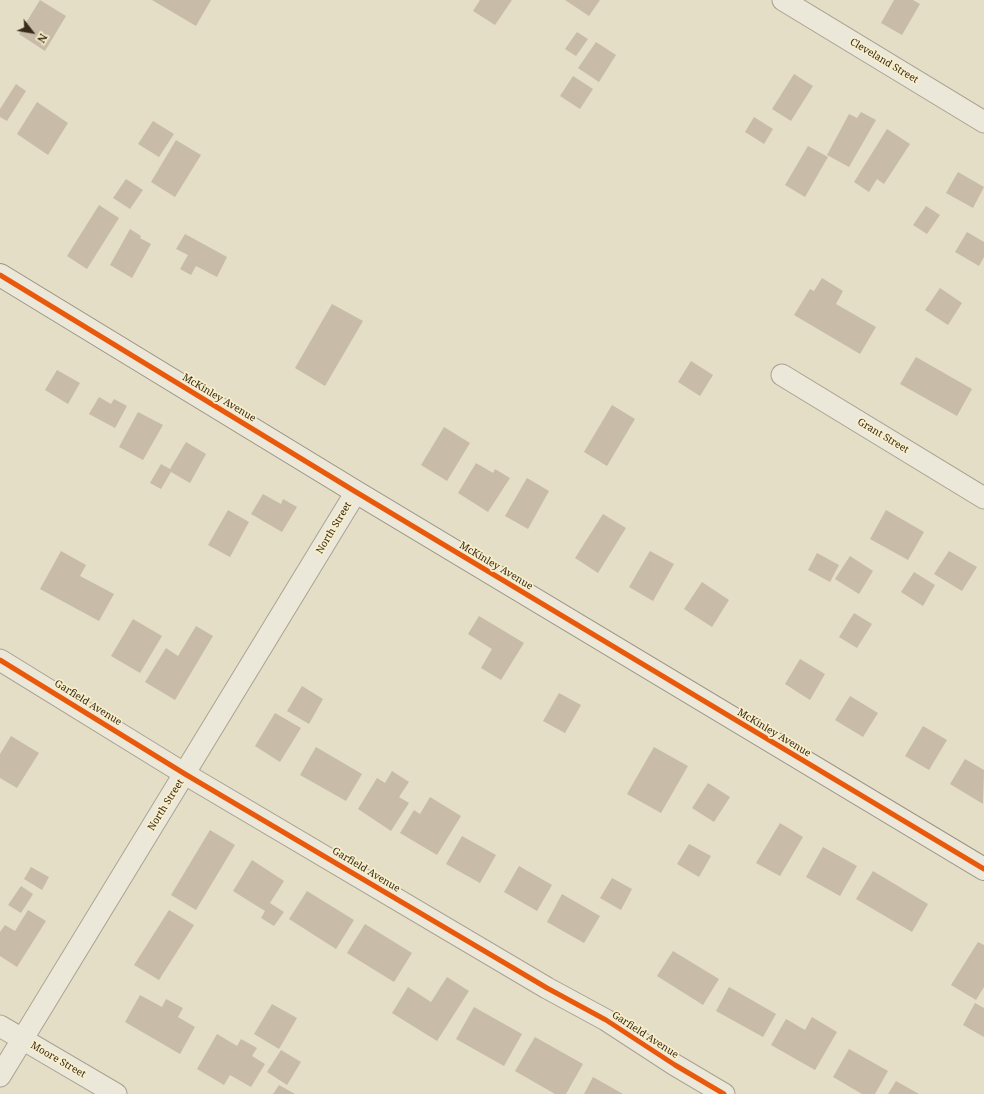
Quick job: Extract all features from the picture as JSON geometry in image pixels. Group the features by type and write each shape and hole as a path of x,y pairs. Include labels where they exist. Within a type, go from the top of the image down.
{"street":[{"name":"Cleveland Street","path":"783,0 984,122"},
{"name":"McKinley Avenue","path":"0,275 356,492 984,869"},
{"name":"Grant Street","path":"782,375 984,498"},
{"name":"North Street","path":"0,1076 356,492"},
{"name":"Garfield Avenue","path":"0,660 185,774 540,984 606,1020 675,1065 724,1094"},
{"name":"Moore Street","path":"0,1026 116,1094"}],"building":[{"path":"40,0 66,16 45,51 19,34"},
{"path":"152,0 211,0 196,26"},
{"path":"480,0 512,0 495,25 473,11"},
{"path":"565,0 600,0 589,16"},
{"path":"894,0 913,0 920,4 902,35 881,23"},
{"path":"577,32 588,39 576,56 565,49"},
{"path":"596,42 616,55 599,82 578,68"},
{"path":"794,74 813,86 791,121 772,109"},
{"path":"573,76 593,89 580,109 560,96"},
{"path":"16,84 26,91 7,121 0,117 0,109"},
{"path":"37,102 68,123 48,155 17,134"},
{"path":"861,112 876,120 849,167 827,155 849,114 857,118"},
{"path":"754,117 773,129 764,144 745,132"},
{"path":"153,121 174,134 159,157 138,144"},
{"path":"887,129 910,144 884,184 877,179 869,192 854,182"},
{"path":"176,140 201,155 175,197 151,182"},
{"path":"808,146 828,157 805,197 785,185"},
{"path":"958,172 984,187 973,208 946,193"},
{"path":"126,179 143,190 130,209 113,198"},
{"path":"99,205 119,218 87,269 67,256"},
{"path":"926,206 940,215 927,234 913,225"},
{"path":"130,229 141,236 140,238 151,244 132,278 110,265"},
{"path":"967,232 984,242 984,257 979,266 955,252"},
{"path":"185,234 227,257 217,277 196,266 191,275 180,269 188,255 176,249"},
{"path":"822,278 843,291 836,304 876,327 860,354 794,315 810,289 814,291"},
{"path":"940,288 962,303 948,325 925,310"},
{"path":"332,304 363,321 325,386 295,368"},
{"path":"916,357 972,389 957,416 900,384"},
{"path":"691,361 713,375 700,396 678,382"},
{"path":"57,370 80,383 68,404 45,390"},
{"path":"99,397 111,404 114,399 127,406 115,428 89,414"},
{"path":"612,405 635,419 607,466 584,452"},
{"path":"138,412 163,425 143,460 119,447"},
{"path":"444,427 470,443 447,481 421,465"},
{"path":"186,442 206,454 190,483 171,472 161,489 150,483 161,464 170,469"},
{"path":"476,463 493,473 495,469 510,478 488,512 458,493"},
{"path":"527,478 549,491 528,529 505,516"},
{"path":"263,494 281,504 283,499 297,507 282,532 251,514"},
{"path":"228,510 249,522 230,557 208,545"},
{"path":"886,510 924,532 908,560 870,539"},
{"path":"603,514 626,528 598,573 575,558"},
{"path":"61,551 86,565 80,576 114,594 99,621 40,589"},
{"path":"650,551 674,564 653,601 629,587"},
{"path":"949,551 977,567 962,591 934,574"},
{"path":"817,553 839,565 830,582 808,570"},
{"path":"850,556 873,571 859,594 835,579"},
{"path":"914,572 935,585 923,606 901,592"},
{"path":"702,582 729,600 712,627 684,609"},
{"path":"854,613 872,624 857,648 839,637"},
{"path":"479,616 524,643 501,680 481,668 492,649 468,634"},
{"path":"133,619 162,636 140,673 111,656"},
{"path":"196,626 213,636 175,700 145,682 166,648 178,656"},
{"path":"800,659 825,674 810,700 785,684"},
{"path":"302,686 323,699 309,724 287,711"},
{"path":"559,693 581,705 565,733 543,721"},
{"path":"850,696 878,713 863,737 835,720"},
{"path":"275,713 301,728 280,762 255,746"},
{"path":"923,726 947,740 929,770 905,756"},
{"path":"11,736 39,753 17,788 0,778 0,754"},
{"path":"316,747 362,774 346,801 300,775"},
{"path":"654,747 688,766 661,813 627,794"},
{"path":"965,759 984,770 983,804 950,784"},
{"path":"392,771 409,782 399,797 409,803 391,831 358,809 377,778 385,783"},
{"path":"708,783 730,797 714,822 692,808"},
{"path":"430,797 461,816 437,855 400,833 414,810 420,814"},
{"path":"780,823 803,837 780,876 756,863"},
{"path":"210,830 235,845 196,910 171,895"},
{"path":"462,836 496,855 480,883 446,864"},
{"path":"689,844 711,856 699,877 677,864"},
{"path":"823,847 857,866 840,896 806,877"},
{"path":"252,860 284,881 270,903 284,912 274,926 261,918 265,911 233,891"},
{"path":"519,866 552,885 537,911 504,892"},
{"path":"31,867 49,877 42,890 24,879"},
{"path":"873,871 928,904 912,932 856,899"},
{"path":"612,878 632,889 621,910 600,898"},
{"path":"21,886 33,894 21,913 8,905"},
{"path":"307,891 354,920 336,949 289,919"},
{"path":"562,894 600,916 584,943 547,922"},
{"path":"28,910 46,921 17,967 0,956 0,932 5,925 15,931"},
{"path":"169,910 194,925 159,980 134,965"},
{"path":"365,924 412,953 394,982 347,953"},
{"path":"978,942 984,945 984,987 976,1000 951,985"},
{"path":"673,951 719,979 703,1005 657,976"},
{"path":"447,977 469,991 437,1041 392,1013 408,987 431,1002"},
{"path":"729,987 776,1014 763,1037 716,1011"},
{"path":"140,995 162,1007 166,999 183,1008 178,1017 195,1027 180,1054 125,1022"},
{"path":"975,1003 984,1008 984,1037 963,1025"},
{"path":"272,1004 297,1018 279,1049 254,1034"},
{"path":"474,1007 522,1034 504,1066 456,1039"},
{"path":"812,1017 837,1032 815,1070 771,1045 786,1019 805,1030"},
{"path":"217,1034 237,1046 241,1039 257,1048 252,1056 265,1064 251,1087 230,1075 224,1085 197,1069"},
{"path":"535,1037 583,1064 566,1094 555,1094 515,1071"},
{"path":"849,1049 888,1071 875,1094 862,1094 833,1077"},
{"path":"281,1050 301,1062 287,1085 267,1072"},
{"path":"593,1077 623,1094 584,1094"},
{"path":"896,1081 919,1094 888,1094"},
{"path":"279,1085 295,1094 273,1094"}],"cycle path":[{"path":"0,275 356,492 984,869"},
{"path":"0,660 185,774 547,988 606,1020 675,1065 724,1094"}]}
